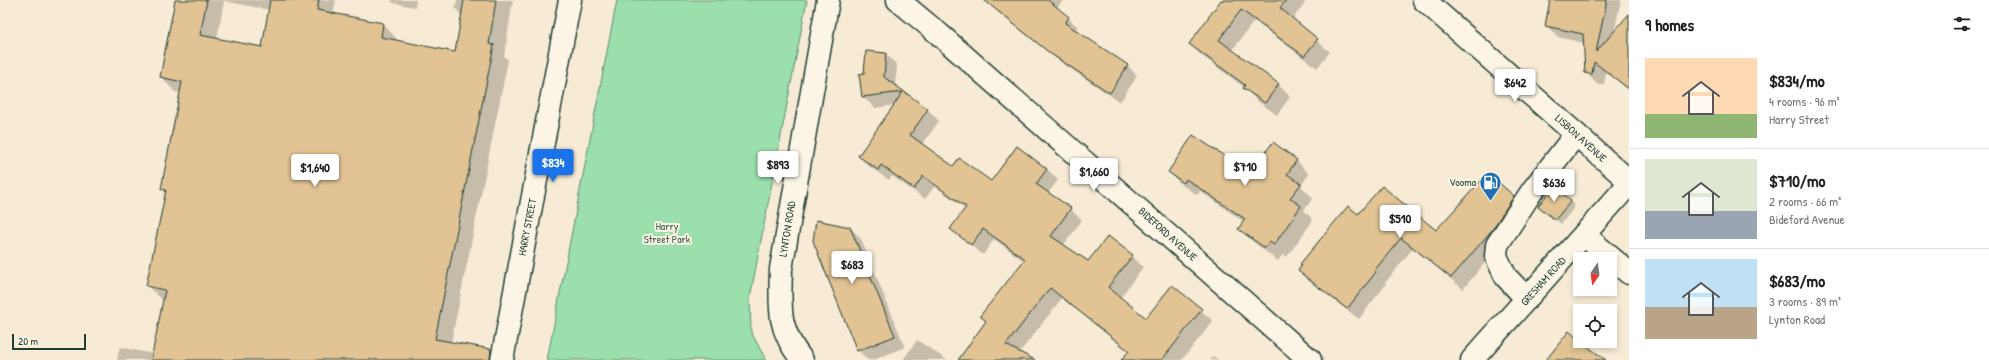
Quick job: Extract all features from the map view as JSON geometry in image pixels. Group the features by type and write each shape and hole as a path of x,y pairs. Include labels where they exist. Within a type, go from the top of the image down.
{"street":[{"name":"HARRY STREET","path":"502,360 570,0"},
{"name":"LYNTON ROAD","path":"802,360 787,339 783,328 780,313 781,269 828,0"},
{"name":"BIDEFORD AVENUE","path":"898,0 963,54 1310,360"},
{"name":"LISBON AVENUE","path":"1424,0 1576,134 1629,183"},
{"path":"1526,299 1506,277 1496,256 1497,245 1532,191 1576,134"},
{"name":"GRESHAM ROAD","path":"1472,360 1629,183"},
{"path":"1584,235 1629,273"}],"green space":[{"name":"Harry Street Park","path":"617,0 807,0 750,298 751,332 766,360 547,360"}],"building":[{"path":"175,0 207,0 200,35 262,47 270,0 319,0 317,10 383,23 381,37 455,52 464,0 496,0 489,44 494,45 435,339 491,349 490,360 151,360 165,290 146,286 166,190 161,189 182,82 160,77"},
{"path":"984,0 1048,0 1069,17 1065,23 1128,65 1110,93 1051,54"},
{"path":"1221,0 1286,0 1280,8 1318,39 1304,56 1241,10 1219,40 1279,84 1265,103 1243,88 1245,85 1189,44"},
{"path":"1550,0 1607,0 1596,52 1629,14 1629,89 1594,62 1592,74 1585,73 1583,34 1545,26"},
{"path":"866,51 886,53 884,77 928,109 910,135 953,166 959,158 991,181 1017,146 1047,169 1036,184 1071,208 1051,236 1088,261 1108,236 1133,255 1108,287 1146,318 1172,285 1202,309 1162,360 1121,360 1129,351 1050,288 1006,345 1035,360 958,360 986,321 980,316 1025,259 983,229 971,245 950,229 966,207 923,176 914,189 881,165 878,170 858,156 903,92 862,97 859,74 864,73"},
{"path":"1193,135 1250,173 1273,142 1297,160 1287,174 1301,184 1290,198 1301,206 1274,245 1270,242 1265,248 1238,229 1245,219 1186,179 1184,183 1168,172"},
{"path":"1488,173 1514,196 1492,230 1451,278 1401,238 1374,271 1376,272 1347,309 1298,271 1302,265 1300,264 1348,206 1358,214 1382,186 1436,230"},
{"path":"1554,186 1571,201 1555,220 1538,206"},
{"path":"816,220 850,227 895,336 857,351 813,241"},
{"path":"1569,331 1573,335 1573,348 1590,348 1606,360 1546,360"}],"place":[{"name":"Vooma","path":"1491,202"}]}
